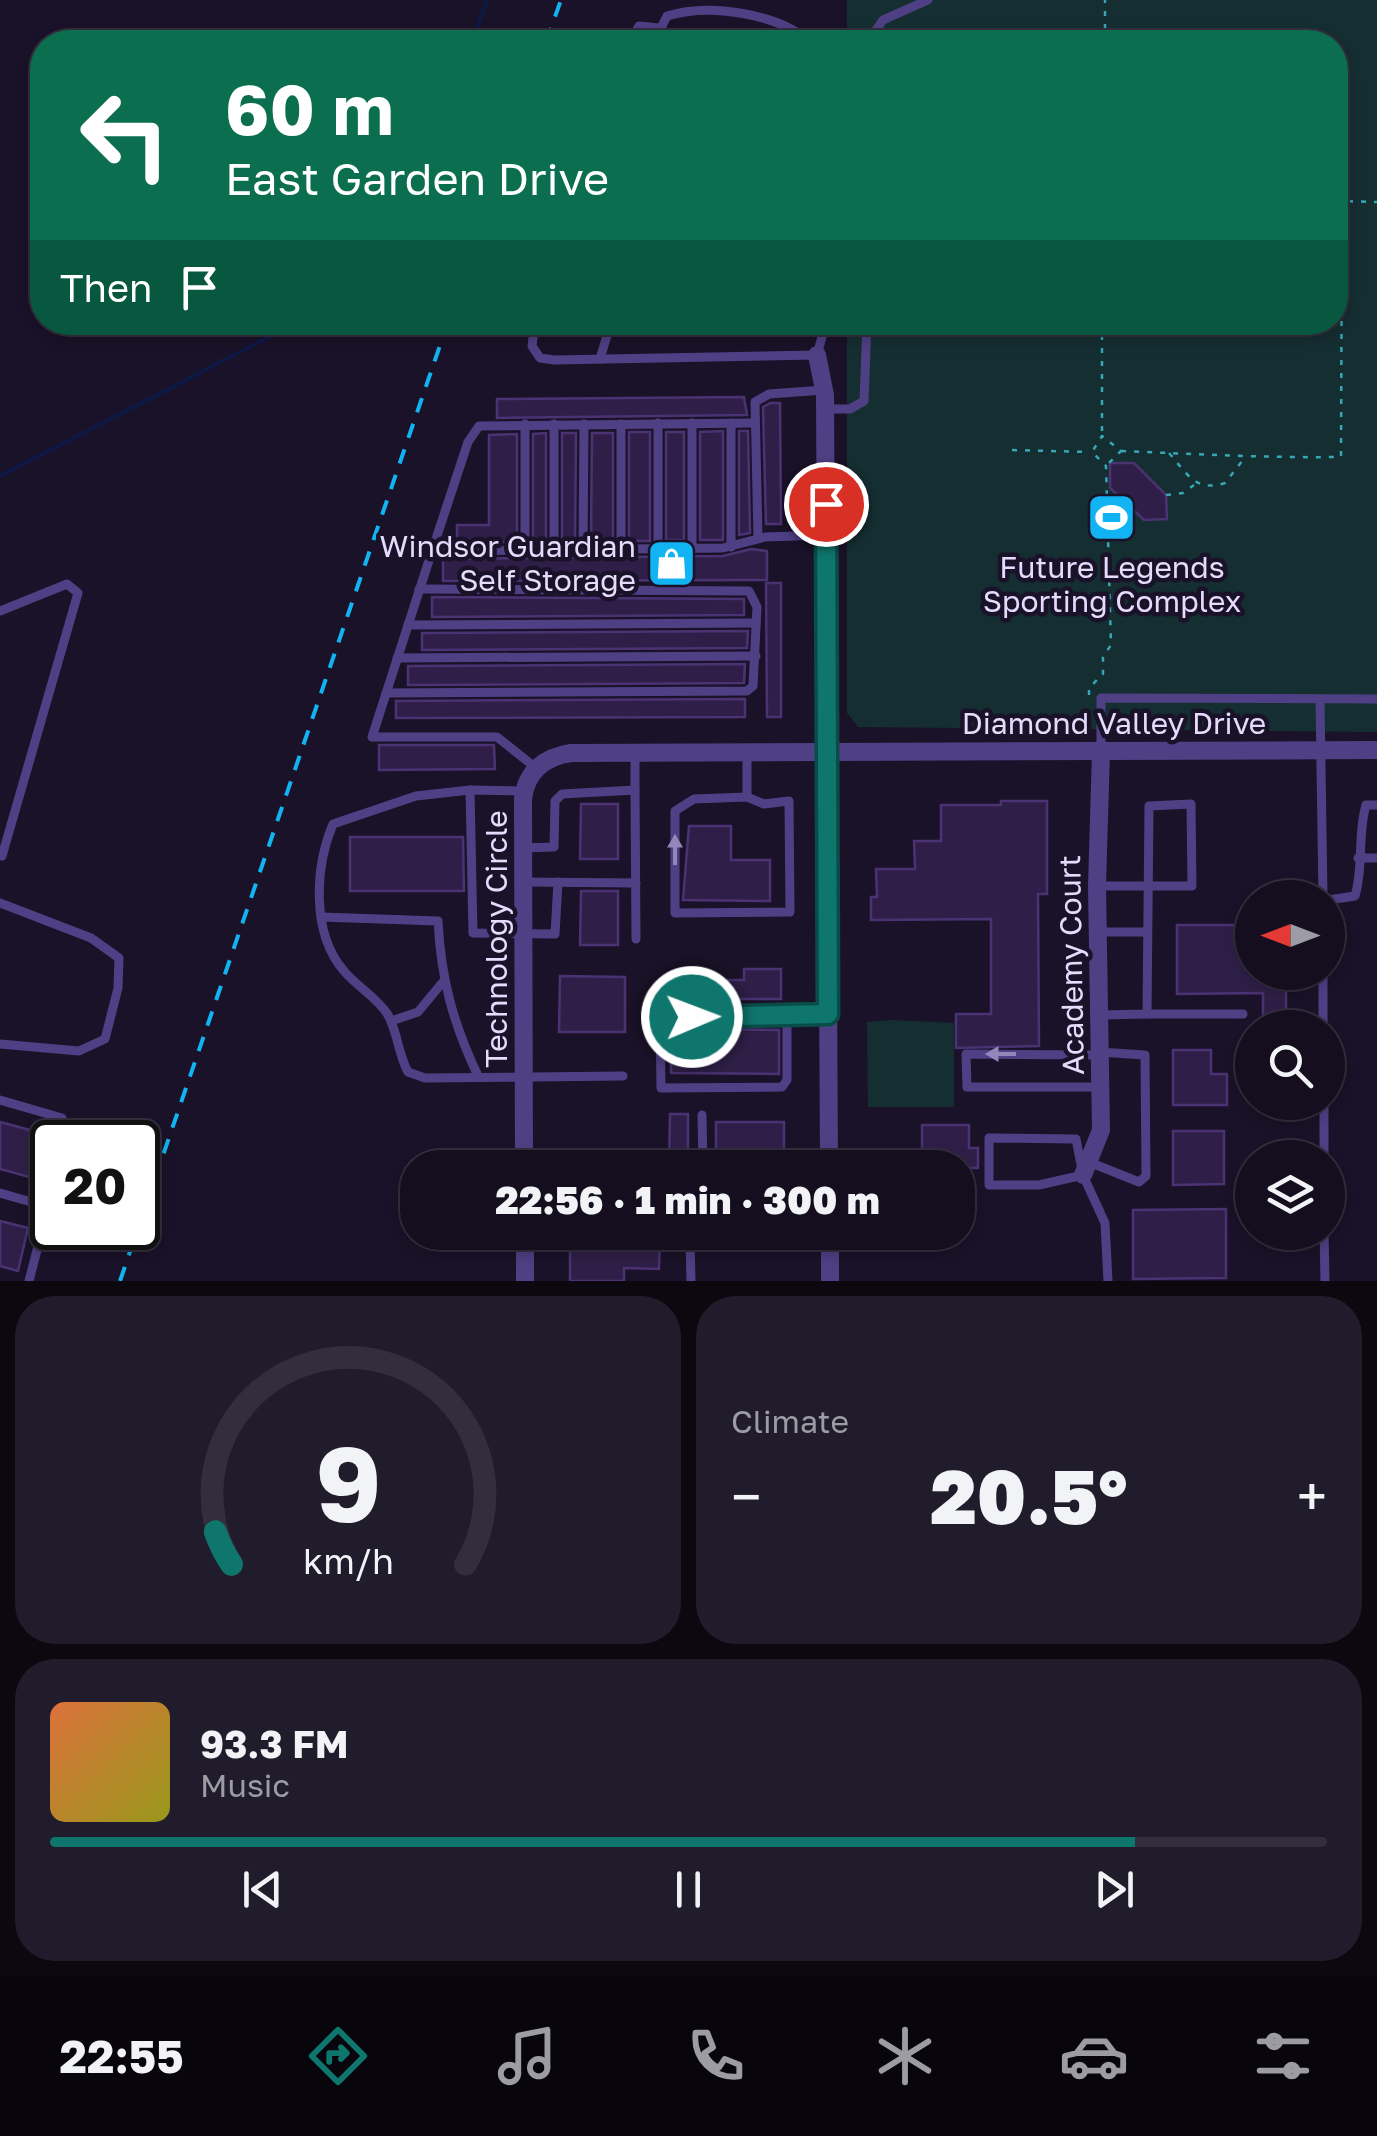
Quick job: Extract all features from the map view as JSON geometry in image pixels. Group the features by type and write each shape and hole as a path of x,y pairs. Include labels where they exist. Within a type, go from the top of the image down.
{"street":[{"path":"817,355 824,400 829,1150"},
{"name":"Diamond Valley Drive","path":"827,752 1377,750"},
{"name":"Academy Court","path":"1086,1168 1100,1138 1096,886 1101,751"},
{"path":"536,768 559,755 827,752"},
{"name":"Technology Circle","path":"524,1150 524,791 536,768"},
{"path":"524,1250 525,1281"},
{"path":"830,1250 830,1281"}],"lane":[{"path":"876,30 883,20 928,0"},
{"path":"637,30 649,24 658,28 667,16 687,10 780,24 790,30"},
{"path":"533,335 532,346 540,358 600,360 817,355 822,335"},
{"path":"600,360 607,335"},
{"path":"758,538 759,398 824,400 850,409 864,400 866,335"},
{"path":"731,423 731,546"},
{"path":"536,768 519,750 497,738 372,737 468,442 479,426 756,423"},
{"path":"525,424 525,548"},
{"path":"554,424 554,548"},
{"path":"583,548 584,424"},
{"path":"621,424 621,548"},
{"path":"658,424 658,548"},
{"path":"692,424 692,548"},
{"path":"432,551 692,548 731,546 758,538 826,536"},
{"path":"0,611 66,584 74,586 78,593 2,856"},
{"path":"386,693 748,691 753,686 756,597 738,588 419,590"},
{"path":"408,624 756,623"},
{"path":"397,658 756,656"},
{"path":"1101,751 1101,698 1377,699"},
{"path":"1320,699 1324,880"},
{"path":"747,752 747,797"},
{"path":"635,753 636,939"},
{"path":"524,791 470,790 416,796 333,824 324,844 321,917 330,948 344,972 372,995 391,1022 408,1072 425,1078 623,1076"},
{"path":"470,790 473,932 557,932 558,882"},
{"path":"523,848 554,847 555,801 562,794 635,790"},
{"path":"747,797 764,804 790,802 790,912 674,913 674,811 694,798 747,797"},
{"path":"1096,886 1148,886 1192,886 1191,804 1148,806 1148,886 1147,932 1147,1014"},
{"path":"1345,897 1355,896 1358,834 1366,805 1377,805"},
{"path":"1358,858 1377,858"},
{"path":"523,882 636,883"},
{"path":"0,903 91,938 118,958 118,988 105,1039 78,1052 0,1044"},
{"path":"321,917 438,921 442,981 478,1076"},
{"path":"1097,932 1147,932"},
{"path":"391,1022 418,1012 442,981"},
{"path":"787,1015 787,1080 782,1087 661,1088 660,1018 828,1014"},
{"path":"1098,1014 1235,1014"},
{"path":"1100,1088 967,1088 966,1054 1145,1056 1146,1176 1139,1182 1086,1168 1038,1185 990,1185 990,1138 1076,1139 1086,1168 1105,1223 1108,1281"},
{"path":"0,1100 62,1120"},
{"path":"702,1115 703,1150"},
{"path":"0,1194 30,1202"},
{"path":"29,1281 37,1250"},
{"path":"690,1250 691,1281"},
{"path":"1324,1250 1324,1281"}],"path":[{"path":"1105,30 1106,0"},
{"path":"1348,202 1377,202"},
{"path":"1092,452 1102,436 1102,335"},
{"path":"1102,436 1121,452 1216,453 1244,458 1341,457 1341,335"},
{"path":"1012,450 1092,452 1106,466 1111,645 1103,658 1103,674 1090,688 1089,707"},
{"path":"1106,466 1121,452"},
{"path":"1169,453 1195,484"},
{"path":"1166,495 1183,493 1195,484 1224,483 1244,458"}],"green space":[{"name":"Future Legends Sporting Complex","path":"847,0 1377,0 1377,732 858,727 847,713 847,335 1348,335 1348,30 847,30"},
{"path":"867,1022 954,1023 954,1107 868,1107"}],"building":[{"path":"744,397 747,415 497,418 497,399"},
{"path":"780,403 781,524 766,524 763,407"},
{"path":"723,431 723,540 700,540 700,432"},
{"path":"739,431 748,431 750,533 739,535"},
{"path":"629,432 650,432 650,541 629,541"},
{"path":"666,432 684,432 684,540 666,540"},
{"path":"546,433 546,542 533,542 533,434"},
{"path":"562,433 576,433 575,541 562,542"},
{"path":"592,433 613,433 613,541 591,541"},
{"path":"517,434 517,542 457,543 457,525 489,525 489,435"},
{"path":"1110,463 1134,463 1166,495 1167,519 1144,520 1110,488"},
{"path":"751,549 767,551 767,580 443,581 443,559 723,556"},
{"path":"766,583 781,583 781,717 767,717"},
{"path":"432,597 744,599 744,615 432,617"},
{"path":"748,631 747,648 422,650 422,633"},
{"path":"745,664 744,683 408,685 408,666"},
{"path":"745,699 745,717 396,718 396,701"},
{"path":"379,745 494,745 495,769 379,770"},
{"path":"1001,801 1047,801 1047,894 1038,894 1039,1046 956,1048 956,1014 991,1014 991,919 871,920 871,897 877,897 876,869 915,869 914,841 941,841 941,805 1001,805"},
{"path":"581,804 618,804 618,859 580,859"},
{"path":"689,826 731,826 731,860 770,860 770,901 683,900"},
{"path":"350,837 463,837 464,891 350,891"},
{"path":"581,891 618,891 618,945 580,945"},
{"path":"1177,925 1235,925 1235,990 1286,990 1286,1010 1263,1010 1263,993 1177,994"},
{"path":"744,969 781,969 781,999 728,999 728,980 744,980"},
{"path":"560,976 625,977 625,1032 559,1032"},
{"path":"671,1029 779,1030 779,1074 671,1073"},
{"path":"1173,1050 1211,1050 1211,1074 1227,1074 1227,1105 1173,1105"},
{"path":"670,1114 688,1114 688,1150 669,1150"},
{"path":"0,1122 30,1130 30,1177 0,1169"},
{"path":"716,1122 784,1122 784,1150 716,1150"},
{"path":"922,1125 969,1125 969,1148 978,1148 978,1168 975,1150 922,1150"},
{"path":"1173,1131 1224,1131 1224,1184 1173,1185"},
{"path":"1226,1209 1226,1278 1133,1279 1133,1210"},
{"path":"0,1221 28,1228 18,1271 0,1266"},
{"path":"570,1250 660,1250 659,1269 624,1268 624,1281 570,1281"}],"waterway":[{"path":"476,30 487,0"},
{"path":"0,476 273,335"}],"railway":[{"path":"550,30 561,0"},
{"path":"120,1281 444,335"}],"place":[{"name":"Future Legends Sporting Complex","path":"1112,518"},
{"name":"Windsor Guardian Self Storage","path":"671,563"}],"route":[{"path":"692,1017 828,1014 826,504"}]}
